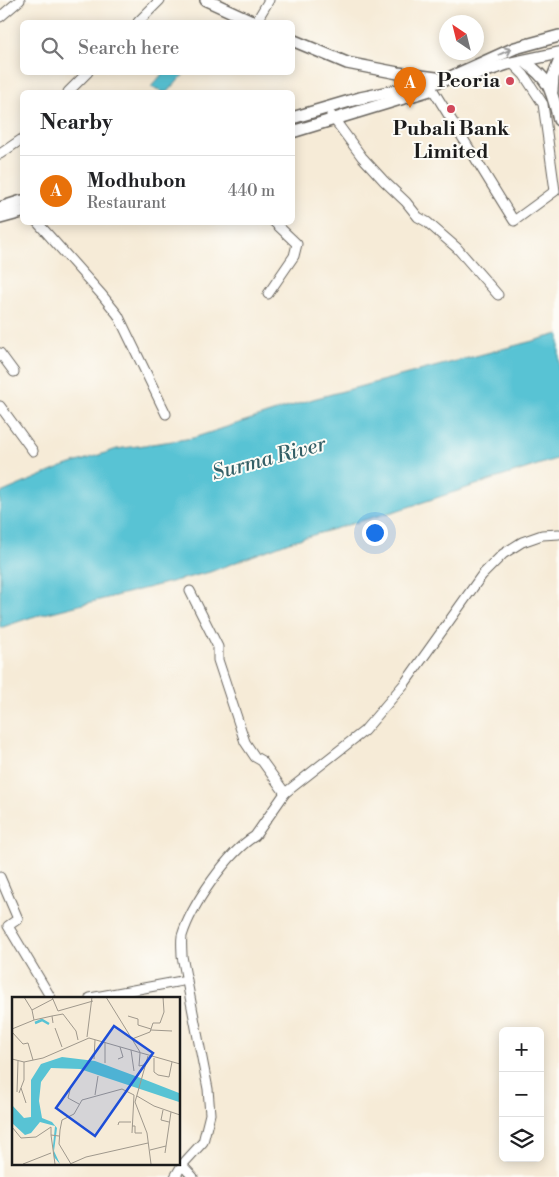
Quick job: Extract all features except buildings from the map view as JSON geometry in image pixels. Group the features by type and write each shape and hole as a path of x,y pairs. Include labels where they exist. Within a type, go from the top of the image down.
{"main road":[{"path":"206,0 251,20"},
{"path":"295,131 433,90 443,83 514,48 559,36"},
{"path":"295,117 360,98 443,83 512,63 553,54 543,39"},
{"path":"295,41 347,63 436,78 443,83"},
{"path":"524,61 540,73 552,91"},
{"path":"559,62 553,77 552,91 559,120"},
{"path":"360,98 364,111"},
{"path":"0,208 20,202"},
{"path":"0,218 20,213"}],"street":[{"path":"0,17 20,0"},
{"path":"140,20 160,0"},
{"path":"256,20 270,0"},
{"path":"433,90 514,221 555,191 543,104 524,75 512,63"},
{"path":"70,90 85,75"},
{"path":"328,108 334,120 384,182 406,202 418,217 427,222 457,248 498,295"},
{"path":"0,154 20,140"},
{"path":"40,225 118,315 166,414"},
{"path":"268,294 294,256 297,244 277,225"},
{"path":"0,353 14,372"},
{"path":"0,406 32,451"},
{"path":"175,1177 182,1165 203,1142 210,1114 208,1090 182,956 182,939 187,922 203,893 249,839 256,836 285,793 364,731 405,683 482,575 503,554 522,542 542,535 559,534"},
{"path":"190,591 218,647 218,660 245,742 255,758 262,760 285,793"},
{"path":"0,876 18,919 8,926 50,997"},
{"path":"95,997 186,980"},
{"path":"182,1165 193,1177"}],"water":[{"path":"161,75 183,75 170,90 160,90 151,87"},
{"name":"Surma River","path":"559,334 559,458 399,510 289,542 210,572 32,617 0,628 0,494 3,492 62,467 117,449 193,438 313,399"}],"place":[{"name":"Peoria","path":"510,81"},
{"name":"Modhubon","path":"410,108"},
{"name":"Pubali Bank Limited","path":"451,109"}]}
